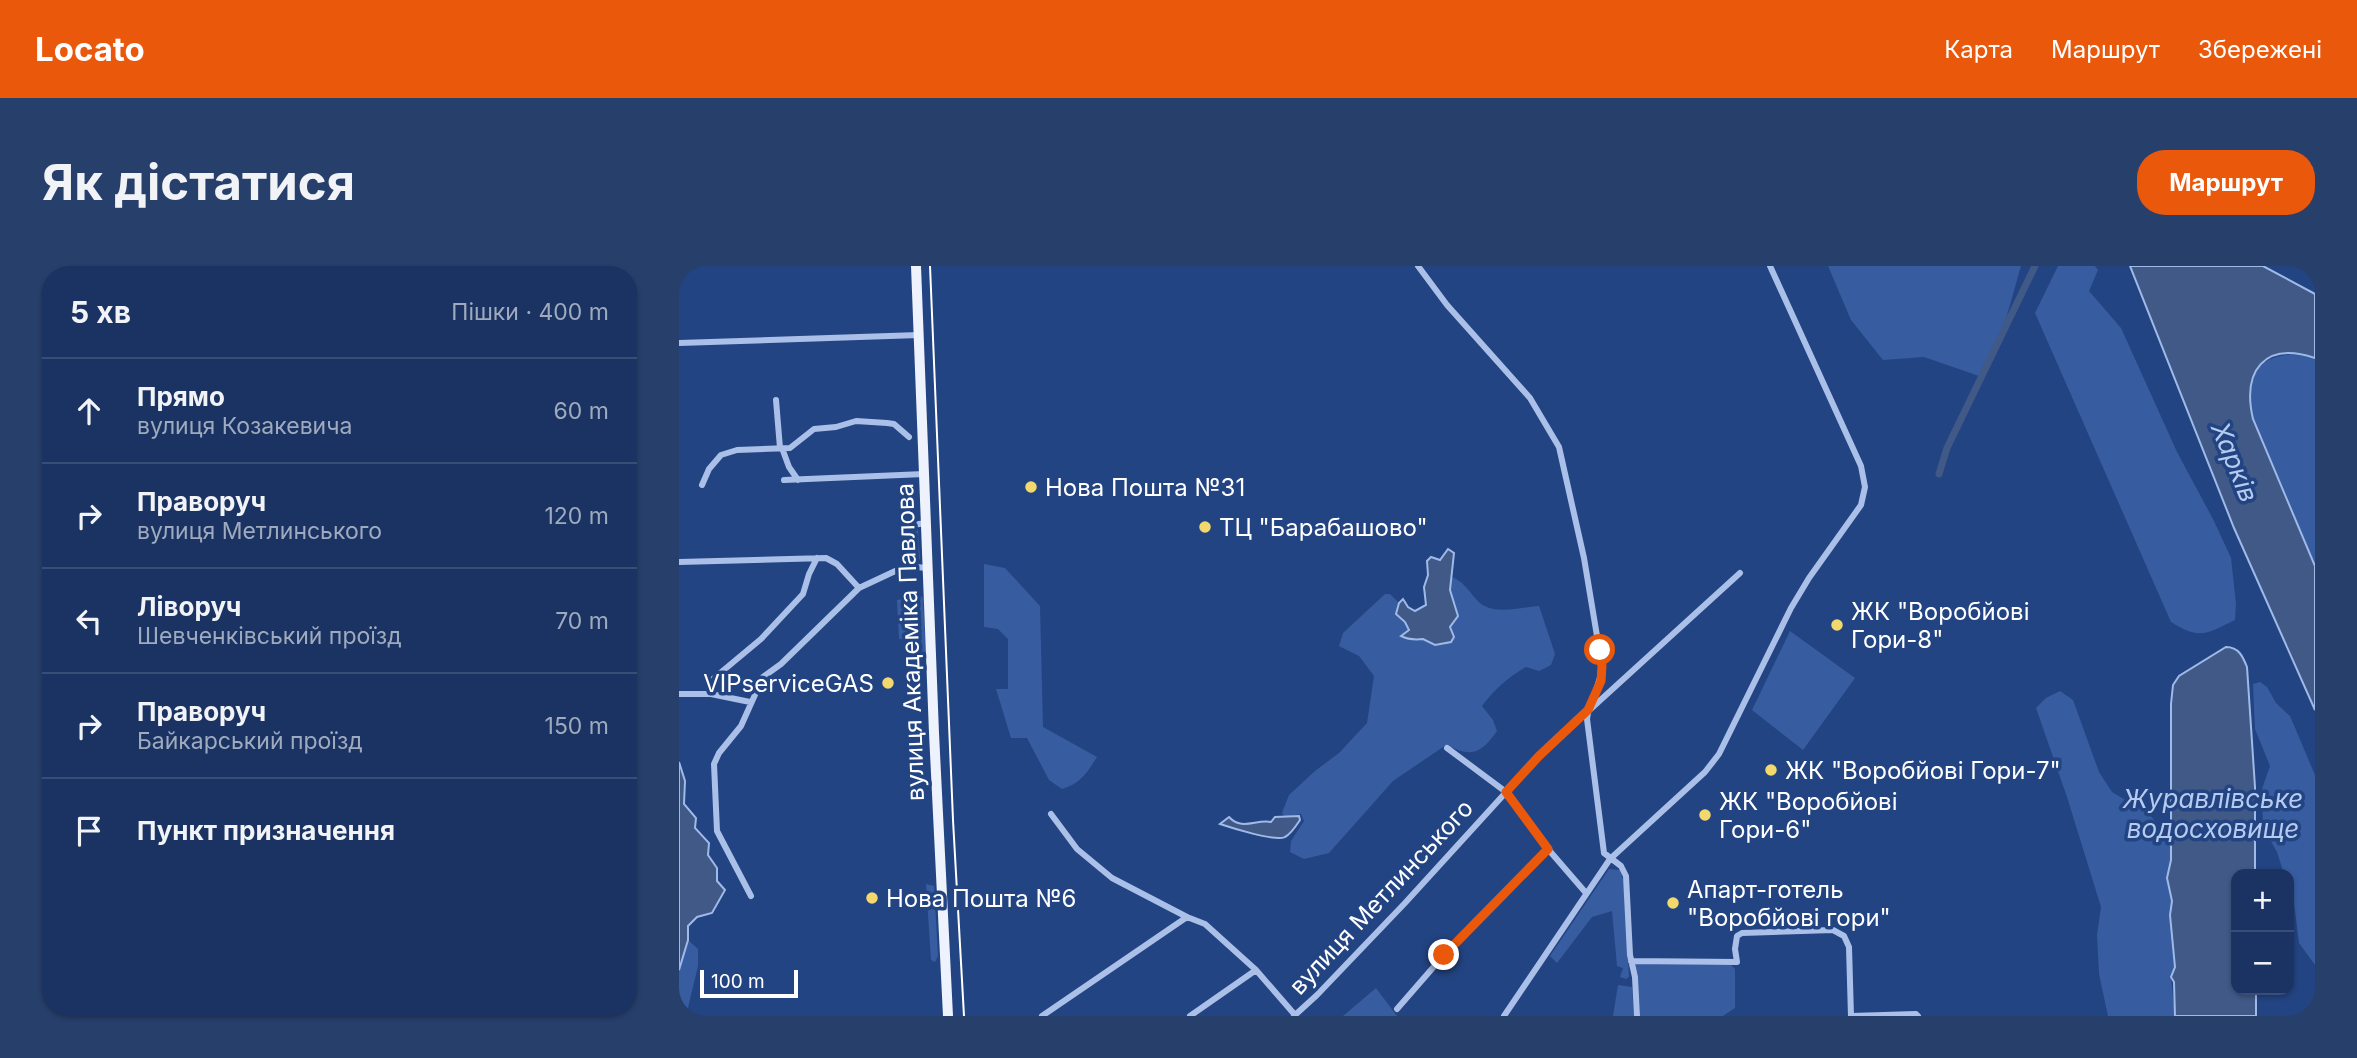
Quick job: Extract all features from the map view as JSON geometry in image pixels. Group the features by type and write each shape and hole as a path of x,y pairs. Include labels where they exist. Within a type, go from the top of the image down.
{"main road":[{"name":"вулиця Академіка Павлова","path":"916,266 927,568 949,1016"}],"street":[{"path":"1417,266 1447,305 1530,398 1559,447 1584,558 1602,666 1601,681 1588,710 1587,719 1604,853 1621,866 1626,876 1637,1016"},
{"path":"1504,1016 1610,859 1714,762 1791,608 1861,505 1864,486 1861,466 1770,266"},
{"path":"679,343 919,335"},
{"path":"776,400 781,448 798,480"},
{"path":"702,485 709,469 721,455 737,450 790,448 814,429 836,427 856,421 894,424 909,437"},
{"path":"784,480 925,474"},
{"path":"906,566 906,526 926,523"},
{"path":"679,562 817,558 833,560 859,588"},
{"path":"711,694 713,679 761,639 803,594 817,558"},
{"path":"751,895 717,831 714,764 719,752 741,726 763,677 781,664 859,588 906,566 927,568"},
{"name":"вулиця Метлинського","path":"1294,1015 1317,995 1405,904 1539,756 1740,573"},
{"path":"679,694 711,694 750,702"},
{"path":"1447,748 1506,792 1585,893"},
{"path":"1051,814 1077,849 1112,878 1205,924 1256,970 1294,1015"},
{"path":"1397,1009 1444,955 1548,849"},
{"path":"1042,1016 1187,917"},
{"path":"1631,958 1737,962 1737,936 1742,933 1833,930 1844,936 1849,947 1851,1016 1918,1016"},
{"path":"1190,1016 1256,970"}],"shaded area":[{"path":"1828,266 2021,266 2002,333 1979,376 1924,357 1883,360 1851,320"},
{"path":"2058,266 2095,266 2098,270 2089,291 2121,328 2177,452 2231,558 2235,620 2210,632 2196,633 2171,622 2035,313"},
{"path":"2294,354 2315,358 2315,566 2253,419 2250,405 2250,382 2259,366 2279,356"},
{"path":"910,530 918,530 918,561 910,556"},
{"path":"984,564 1005,568 1040,606 1043,727 1097,757 1083,777 1068,787 1062,789 1049,780 1027,738 1011,738 996,689 1008,689 1008,639 998,629 984,627"},
{"path":"1452,577 1482,605 1489,608 1505,610 1539,606 1555,654 1551,665 1539,671 1526,667 1496,689 1482,706 1493,720 1497,731 1486,745 1475,752 1469,752 1446,745 1393,781 1329,853 1304,859 1290,852 1291,841 1304,821 1301,814 1285,817 1282,813 1289,795 1339,753 1367,723 1374,676 1359,656 1339,646 1343,633 1385,594 1390,594 1399,603 1396,614 1409,627 1408,632 1402,635 1412,640 1423,639 1435,645 1445,644 1449,627 1456,621 1457,610 1450,590"},
{"path":"921,596 926,656 906,659 904,639 899,639 897,600"},
{"path":"1790,631 1855,678 1803,750 1752,710"},
{"path":"2260,682 2267,687 2276,703 2290,716 2315,775 2315,965 2299,943 2294,904 2294,869 2282,869 2277,852 2263,827 2262,789 2270,766 2255,729 2253,684"},
{"path":"2060,691 2073,700 2099,772 2112,792 2149,814 2171,840 2167,878 2172,901 2170,915 2175,968 2171,977 2175,1016 2108,1016 2099,974 2097,935 2101,907 2036,708 2046,698"},
{"path":"1609,869 1620,870 1624,882 1629,977 1626,979 1620,977 1623,968 1617,966 1612,911 1592,917 1557,963 1550,956"},
{"path":"926,884 934,886 938,956 935,962 931,960"},
{"path":"688,940 698,949 698,966 686,1016 679,1016 679,970"},
{"path":"1634,963 1731,965 1735,969 1735,1008 1723,1016 1640,1016 1638,975"},
{"path":"1618,985 1632,987 1634,1016 1613,1016"},
{"path":"1376,988 1397,1016 1343,1016"}],"water":[{"name":"Журавлівське водосховище","path":"2130,266 2263,266 2315,294 2315,358 2297,354 2270,357 2254,374 2250,402 2253,419 2315,566 2315,710 2234,528"},
{"path":"1448,549 1454,553 1450,590 1458,616 1450,627 1454,637 1451,642 1435,645 1423,639 1401,636 1409,630 1396,614 1399,603 1403,599 1408,607 1415,611 1426,605 1424,587 1428,575 1427,561 1431,557 1440,560"},
{"name":"Журавлівське водосховище","path":"2226,647 2237,651 2247,667 2255,787 2255,869 2231,869 2231,995 2256,995 2256,1016 2175,1016 2174,982 2171,977 2175,967 2170,915 2172,901 2167,878 2171,860 2171,704 2173,685 2179,676"},
{"path":"679,762 685,781 684,804 696,818 695,828 709,843 708,855 717,868 717,881 725,890 712,913 697,917 688,926 688,940 679,970"},
{"path":"1299,816 1300,820 1291,832 1280,838 1220,824 1229,817 1244,824 1271,822 1275,817"}],"waterway":[{"path":"1939,474 1947,448 2035,266"}],"tram line":[{"path":"930,266 953,820 964,1016"}],"place":[{"name":"Нова Пошта №31","path":"1031,487"},
{"name":"ТЦ \"Барабашово\"","path":"1205,527"},
{"name":"ЖК \"Воробйові Гори-8\"","path":"1837,625"},
{"name":"VIPserviceGAS","path":"888,683"},
{"name":"ЖК \"Воробйові Гори-7\"","path":"1771,770"},
{"name":"ЖК \"Воробйові Гори-6\"","path":"1705,815"},
{"name":"Нова Пошта №6","path":"872,898"},
{"name":"Апарт-готель \"Воробйові гори\"","path":"1673,903"}],"route":[{"path":"1444,955 1548,849 1506,792 1539,756 1588,710 1601,681 1600,650"}],"water label":[{"name":"Харків","path":"2235,462"}]}
